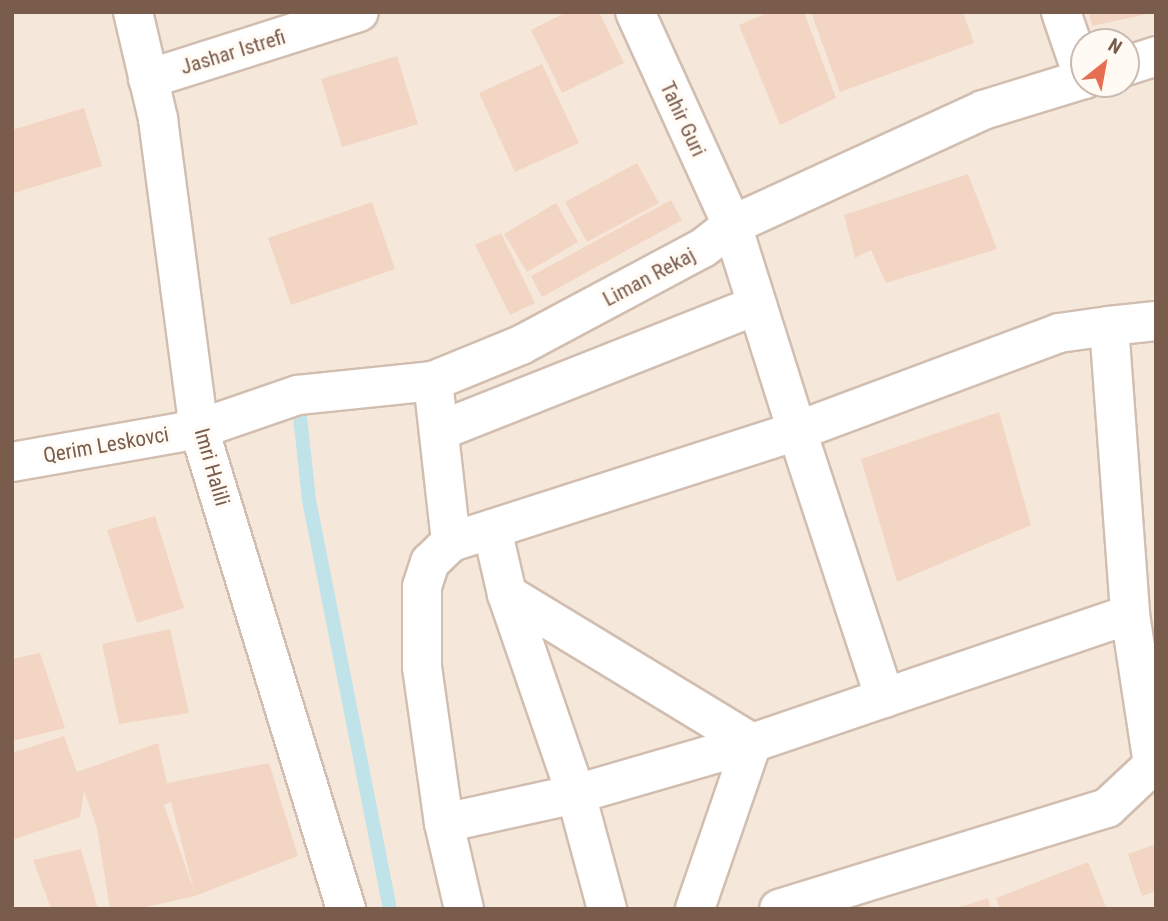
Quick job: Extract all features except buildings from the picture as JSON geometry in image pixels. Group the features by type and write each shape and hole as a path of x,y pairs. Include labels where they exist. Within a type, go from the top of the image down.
{"street":[{"name":"Imri Halili","path":"133,12 158,119 199,429 346,909"},
{"name":"Jashar Istrefi","path":"148,79 359,12"},
{"name":"Tahir Guri","path":"635,12 732,225 885,698"},
{"path":"1061,12 1070,38"},
{"name":"Liman Rekaj","path":"199,429 298,395 433,381 521,345 703,248 732,225 983,110 1070,83"},
{"path":"439,431 757,304"},
{"path":"464,909 444,822 422,667 422,587 430,562 451,541 797,431 1059,333 1156,321"},
{"path":"779,909 1107,808 1154,764 1130,614 1109,326"},
{"path":"433,381 451,541"},
{"name":"Qerim Leskovci","path":"12,462 199,429"},
{"path":"492,529 507,594 576,794 607,909"},
{"path":"507,594 752,743"},
{"path":"444,822 576,794 752,743 1130,614"},
{"path":"695,909 752,743"}],"shaded area":[{"path":"12,12 1156,12 1156,909 12,909"}],"waterway":[{"path":"298,397 309,500 390,909"}]}
